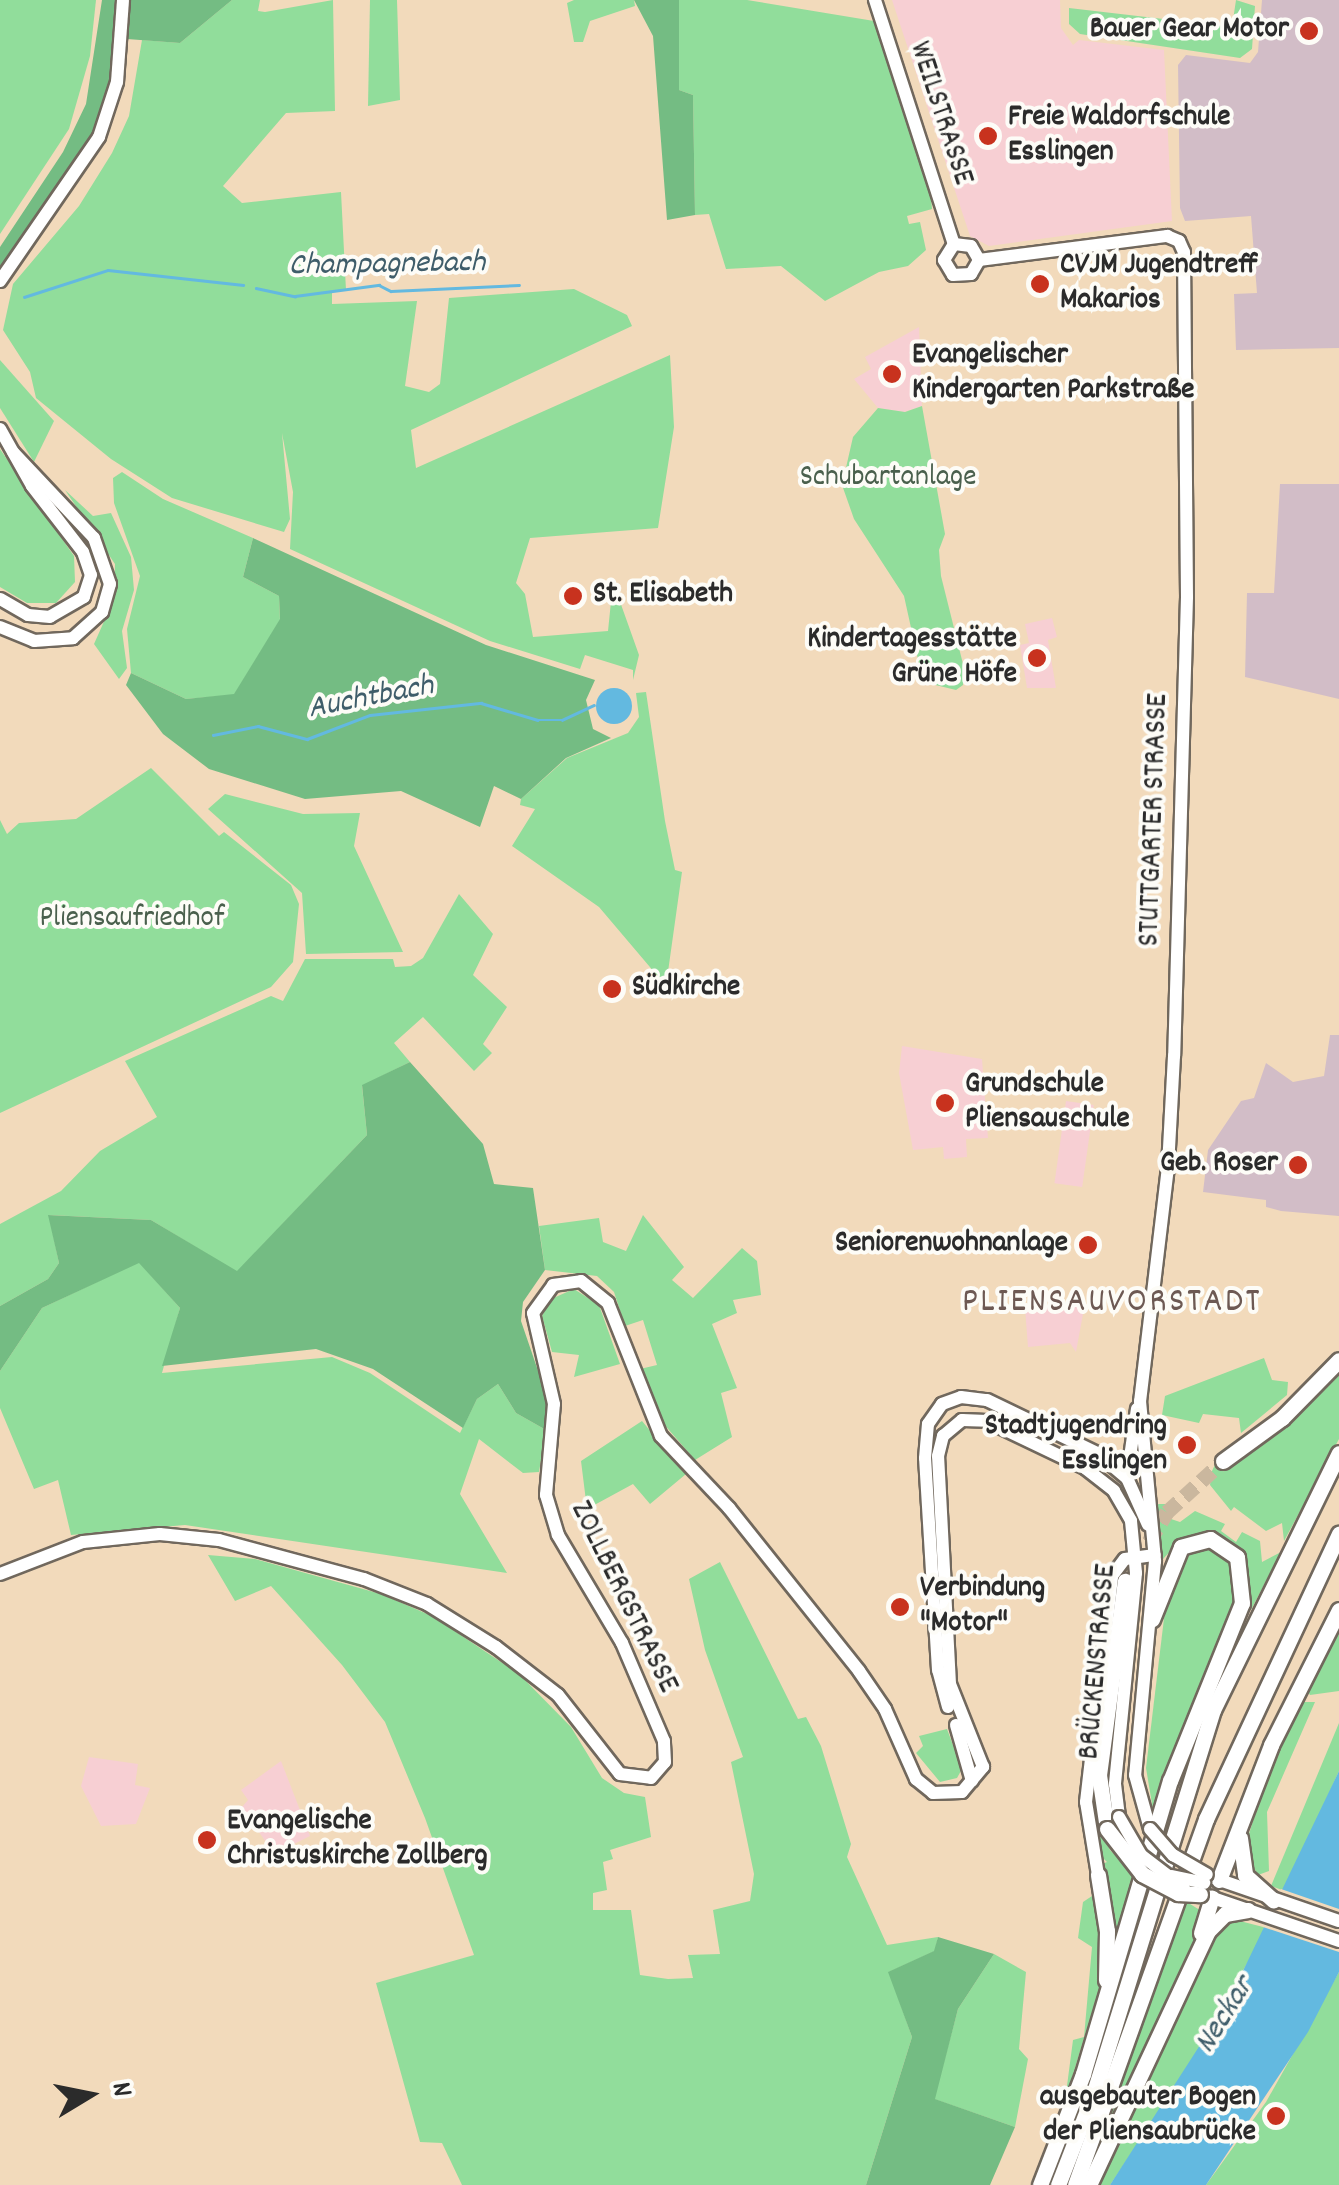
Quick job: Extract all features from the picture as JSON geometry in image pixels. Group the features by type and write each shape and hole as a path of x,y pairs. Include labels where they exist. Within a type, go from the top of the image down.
{"highway":[{"path":"1223,1460 1282,1418 1339,1360"},
{"path":"1058,2185 1094,2092 1213,1710 1339,1453"},
{"path":"1075,2185 1206,1819 1339,1534"},
{"path":"1040,2185 1104,2009 1170,1781 1242,1603 1237,1557 1210,1539 1180,1547 1152,1620"},
{"path":"1125,1581 1099,1775 1113,1823 1142,1874 1178,1893 1208,1886"},
{"path":"1198,1952 1208,1886 1242,1827 1271,1745 1339,1610"},
{"path":"1242,1827 1240,1860 1250,1888 1273,1900"},
{"path":"1098,1875 1108,1944 1104,2009"},
{"path":"1089,2185 1214,1922 1242,1909"}],"main road":[{"path":"0,281 99,137 117,82 124,0"},
{"name":"WEILSTRASSE","path":"874,0 954,244"},
{"name":"STUTTGARTER STRASSE","path":"979,260 1167,236 1179,241 1188,492 1174,1056 1168,1167 1127,1478 1129,1516"},
{"path":"954,244 971,246 979,260 968,276 950,273 944,257 954,244"},
{"path":"0,429 90,571 81,600 38,618 0,599"},
{"path":"0,628 34,641 68,640 102,612 110,590 108,564 88,531 14,452"},
{"name":"ZOLLBERGSTRASSE","path":"0,1574 83,1542 160,1534 220,1540 387,1586 446,1614 526,1669 564,1702 620,1774 651,1778 665,1762 664,1741 618,1636 558,1535 546,1495 554,1404 533,1313 548,1288 581,1281 608,1302 660,1436 729,1508 869,1685 920,1784 943,1796 968,1787"},
{"name":"BRÜCKENSTRASSE","path":"968,1787 973,1766 940,1686 925,1442 932,1417 950,1400 987,1400 1096,1452 1127,1478 1154,1551"},
{"name":"STUTTGARTER STRASSE","path":"1140,1401 1142,1457"},
{"path":"968,1787 982,1762 951,1690 938,1456 947,1430 978,1419 1085,1468 1127,1478 1142,1457"},
{"path":"1096,1452 1121,1449 1132,1435"},
{"name":"BRÜCKENSTRASSE","path":"1142,1457 1154,1551 1137,1799 1160,1842 1208,1886"},
{"path":"1085,1468 1114,1491 1129,1516"},
{"name":"BRÜCKENSTRASSE","path":"1113,1823 1135,1556 1129,1516"},
{"path":"1098,1875 1086,1813 1112,1576 1118,1565 1154,1551"},
{"path":"1113,1823 1156,1870 1208,1886 1250,1888"},
{"path":"1208,1886 1242,1909 1339,1940"},
{"path":"1273,1900 1339,1921"}],"shaded area":[{"name":"Freie Waldorfschule Esslingen","path":"892,0 1060,0 1061,28 1073,45 1079,40 1164,50 1172,221 989,246 970,236"},
{"path":"1262,0 1339,0 1339,348 1236,350 1234,294 1257,293 1251,216 1185,221 1180,208 1178,65 1186,55 1250,63 1258,52"},
{"name":"Evangelischer Kindergarten Parkstraße","path":"919,327 922,406 904,412 878,408 854,379 871,369 865,357"},
{"path":"1280,484 1339,484 1339,699 1245,677 1247,593 1274,593"},
{"name":"Kindertagesstätte Grüne Höfe","path":"1052,618 1057,637 1048,640 1056,688 1027,688 1020,645 1029,643 1025,624"},
{"path":"1330,1035 1339,1035 1339,1216 1281,1211 1266,1207 1266,1200 1203,1192 1208,1150 1241,1101 1254,1098 1266,1063 1293,1082 1324,1076"},
{"name":"Grundschule Pliensauschule","path":"902,1046 982,1059 988,1138 966,1139 967,1157 944,1159 943,1147 913,1150 899,1073"},
{"path":"1066,1101 1094,1105 1082,1187 1054,1183"},
{"path":"1085,1303 1076,1352 1070,1343 1028,1347 1025,1308"},
{"path":"89,1757 138,1764 135,1785 150,1788 136,1824 101,1826 81,1786"},
{"path":"281,1761 310,1836 274,1854 242,1807 248,1800 241,1790"}],"green space":[{"path":"0,0 96,0 90,56 69,129 0,234"},
{"path":"102,0 118,0 113,74 100,122 0,270 0,247 63,152 86,104"},
{"path":"129,0 232,0 180,43 127,39"},
{"path":"232,0 260,0 258,11 265,12 333,0 335,111 286,113 223,186 242,203 341,192 346,290 332,291 332,304 417,301 405,386 429,392 440,384 449,298 574,289 627,315 632,326 411,430 416,468 670,355 674,427 658,528 530,538 516,583 525,594 533,637 608,631 613,582 639,655 633,680 633,670 585,655 580,669 490,641 290,549 293,492 282,433 290,519 284,532 172,498 111,459 36,398 30,372 3,330 13,284 79,206 112,153 129,116 142,40 180,43"},
{"path":"370,0 397,0 400,100 368,106"},
{"path":"634,0 635,6 590,21 583,42 574,42 567,3"},
{"path":"634,0 679,0 679,90 693,95 695,215 667,220 653,36"},
{"path":"679,0 747,0 874,21 931,197 932,209 907,216 909,224 920,222 926,250 908,266 879,272 825,301 781,266 726,269 709,214 695,215 693,95 679,90"},
{"path":"1236,0 1255,6 1252,49 1240,58 1080,34 1069,24 1069,8 1232,27"},
{"path":"0,360 54,421 34,462 0,408"},
{"name":"Schubartanlage","path":"922,406 945,534 939,550 941,576 964,668 963,685 956,690 923,682 904,596 854,519 842,485 853,437 878,408 905,412"},
{"path":"0,449 74,556 75,582 56,603 27,603 0,587"},
{"path":"122,472 163,499 253,538 243,577 279,596 280,620 234,695 186,699 131,673 127,629 140,576 114,503 113,478"},
{"path":"65,490 93,516 111,513 131,557 134,590 122,631 127,668 119,679 94,644 114,599 115,564"},
{"path":"253,538 486,645 595,680 586,700 593,729 611,738 566,758 521,799 494,786 480,827 401,791 305,799 209,769 163,734 126,685 131,673 186,699 234,694 280,619 279,596 243,577"},
{"path":"646,692 665,821 675,870 682,872 666,986 599,907 512,846 535,809 520,805 521,799 567,758 628,733 639,717 636,693"},
{"name":"Pliensaufriedhof","path":"151,768 219,836 224,832 291,885 299,904 293,962 271,987 0,1113 0,820 7,834 19,823 76,819"},
{"path":"225,794 303,814 360,813 354,846 403,952 306,954 302,893 208,809"},
{"path":"459,894 493,934 473,975 507,1007 483,1044 492,1053 474,1071 423,1017 394,1043 410,1062 362,1086 367,1135 237,1272 151,1220 49,1215 59,1263 48,1279 0,1306 0,1224 61,1191 100,1151 157,1117 125,1061 271,996 283,1001 305,959 393,959 395,967 411,966 423,958"},
{"path":"410,1062 483,1144 494,1184 533,1188 545,1270 523,1302 521,1321 547,1397 546,1430 516,1413 498,1384 477,1399 463,1428 373,1369 316,1349 162,1366 180,1308 139,1263 42,1308 0,1371 0,1306 48,1279 59,1263 48,1215 151,1220 237,1271 367,1135 362,1085"},
{"path":"643,1215 684,1267 672,1280 693,1298 742,1248 757,1261 761,1295 733,1300 737,1313 712,1324 737,1388 721,1393 732,1437 695,1460 662,1422 640,1369 657,1365 643,1320 625,1326 614,1292 597,1276 545,1270 539,1226 599,1218 603,1242 626,1251"},
{"path":"139,1262 180,1308 162,1373 332,1357 370,1373 460,1433 477,1399 498,1384 516,1413 546,1430 539,1472 523,1473 479,1439 460,1494 507,1573 185,1525 71,1535 58,1480 34,1489 0,1408 0,1371 42,1308"},
{"path":"574,1289 599,1305 620,1364 574,1377 579,1355 552,1352 542,1316 551,1299"},
{"path":"1264,1358 1272,1380 1288,1382 1287,1395 1241,1433 1239,1418 1203,1414 1199,1423 1162,1415 1165,1396"},
{"path":"1339,1372 1339,1439 1284,1541 1282,1523 1266,1531 1234,1507 1231,1511 1210,1485 1212,1471 1219,1456 1228,1467 1277,1432"},
{"path":"642,1421 686,1474 650,1504 633,1484 587,1509 581,1461"},
{"path":"1155,1504 1170,1504 1171,1519 1180,1522 1195,1511 1225,1524 1221,1531 1236,1542 1242,1532 1260,1541 1262,1562 1281,1552 1251,1610 1245,1608 1247,1567 1229,1542 1178,1543 1162,1560"},
{"path":"1205,1544 1229,1555 1240,1592 1154,1816 1146,1768 1169,1577 1181,1553"},
{"path":"208,1555 255,1559 381,1594 432,1616 519,1674 571,1727 602,1778 624,1793 645,1797 651,1837 610,1850 613,1859 603,1862 607,1890 593,1893 593,1910 631,1910 640,1975 668,1979 693,1978 688,1955 720,1954 713,1910 750,1901 754,1874 731,1762 743,1757 705,1650 689,1579 720,1562 798,1719 806,1717 821,1746 851,1844 847,1857 887,1945 938,1937 935,1951 889,1972 912,2037 866,2185 462,2185 442,2143 420,2142 376,1983 474,1955 425,1818 385,1722 342,1665 271,1586 235,1601"},
{"path":"1339,1620 1339,1691 1310,1695 1305,1687"},
{"path":"1299,1702 1315,1702 1267,1812 1269,1871 1258,1875 1247,1856 1248,1837 1273,1757"},
{"path":"1339,1723 1339,1771 1285,1891 1271,1886"},
{"path":"947,1729 962,1769 957,1778 940,1782 916,1753 923,1746 919,1736"},
{"path":"1093,1814 1110,1850 1136,1877 1114,1954 1102,1864 1107,1862 1097,1852"},
{"path":"1092,1896 1098,1900 1102,1979 1065,2101 1073,2040 1084,2037 1092,1947 1078,1938 1083,1902"},
{"path":"1182,1899 1203,1912 1191,1950 1104,2136"},
{"path":"1236,1920 1267,1928 1183,2077 1110,2185 1099,2185 1220,1930"},
{"path":"938,1937 994,1954 958,2009 935,2099 1015,2127 990,2185 866,2185 912,2037 888,1972 934,1951"},
{"path":"994,1954 1026,1972 1019,2049 1028,2059 1015,2127 934,2099 958,2009"},
{"path":"1339,1972 1339,2185 1206,2185 1266,2102"}],"water":[{"path":"614,688 627,693 632,706 627,719 614,724 601,719 596,706 601,693"},
{"name":"Neckar","path":"1339,1771 1339,1972 1308,2032 1206,2185 1110,2185 1229,2000"}],"pier":[{"path":"1281,1889 1339,1909 1339,1952 1263,1927"}],"waterway":[{"name":"Champagnebach","path":"24,297 108,270 243,285"},
{"name":"Champagnebach","path":"256,288 295,296 379,285 391,291 519,285"},
{"name":"Auchtbach","path":"213,735 258,726 307,739 370,715 481,703 538,720 562,720 594,705"}],"tunnel":[{"path":"1125,1581 1167,1512 1223,1461"}],"place":[{"name":"Bauer Gear Motor","path":"1309,31"},
{"name":"Freie Waldorfschule Esslingen","path":"988,136"},
{"name":"CVJM Jugendtreff Makarios","path":"1040,284"},
{"name":"Evangelischer Kindergarten Parkstraße","path":"892,374"},
{"name":"St. Elisabeth","path":"573,596"},
{"name":"Kindertagesstätte Grüne Höfe","path":"1037,658"},
{"name":"Südkirche","path":"612,989"},
{"name":"Grundschule Pliensauschule","path":"945,1103"},
{"name":"Geb. Roser","path":"1298,1165"},
{"name":"Seniorenwohnanlage","path":"1088,1245"},
{"name":"Stadtjugendring Esslingen","path":"1187,1445"},
{"name":"Verbindung \"Motor\"","path":"900,1607"},
{"name":"Evangelische Christuskirche Zollberg","path":"207,1840"},
{"name":"ausgebauter Bogen der Pliensaubrücke","path":"1276,2116"}],"district":[{"name":"PLIENSAUVORSTADT","path":"1112,1303"}]}
